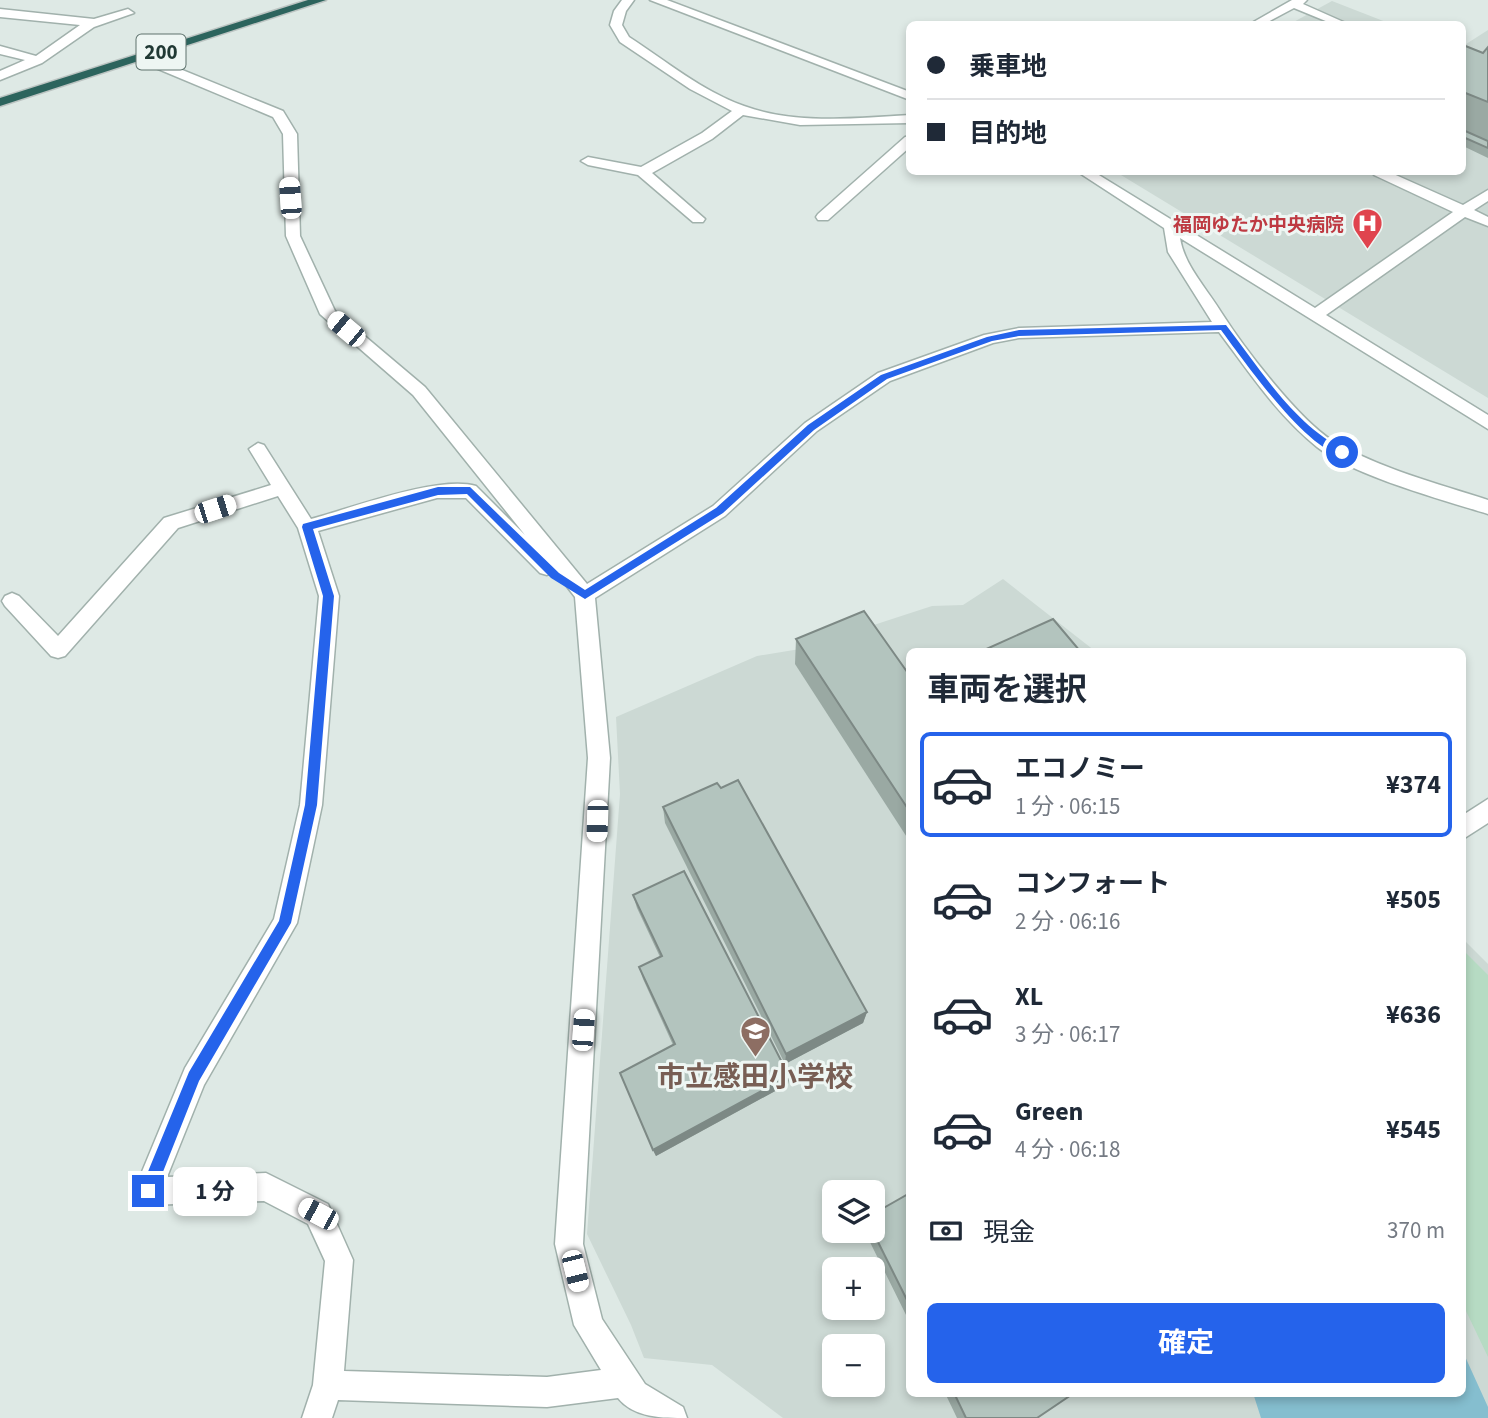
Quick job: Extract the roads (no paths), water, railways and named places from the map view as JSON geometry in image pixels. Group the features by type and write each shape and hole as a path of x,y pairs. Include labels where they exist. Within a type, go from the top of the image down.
{"highway":[{"name":"200","path":"0,102 320,0"}],"street":[{"path":"628,0 620,11 616,25 624,39 715,98 740,110 786,119 868,122 906,119"},
{"path":"656,0 906,94"},
{"path":"1262,21 1297,2 1335,21"},
{"path":"0,13 91,23"},
{"path":"2,75 38,60 91,23 128,13"},
{"path":"0,50 38,60"},
{"path":"143,58 278,114 290,134 293,236 328,314 419,391 585,595 599,758 569,1244 589,1325 634,1395 671,1418"},
{"path":"643,172 707,136 740,110"},
{"path":"823,217 906,144"},
{"path":"588,161 643,172 698,219"},
{"path":"1090,175 1488,423"},
{"path":"1385,175 1488,222"},
{"path":"1315,315 1488,194"},
{"path":"1171,225 1175,252 1223,327 1283,405 1325,444 1376,469 1488,506"},
{"path":"585,595 719,510 811,427 884,377 990,339 1019,333 1223,327"},
{"path":"258,449 307,527 329,596 311,805 285,923 194,1077 148,1191 266,1187 318,1214 339,1260 328,1385 317,1418"},
{"path":"12,601 58,650 171,523 282,488"},
{"path":"307,527 438,491 470,491 555,576 585,595"},
{"path":"1466,827 1488,809"},
{"path":"328,1385 547,1392 626,1382"}],"water":[{"path":"1466,1359 1488,1407 1488,1418 1261,1418 1254,1397 1466,1397"}],"place":[{"name":"福岡ゆたか中央病院","path":"1367,251"},
{"name":"市立感田小学校","path":"755,1059"}]}
